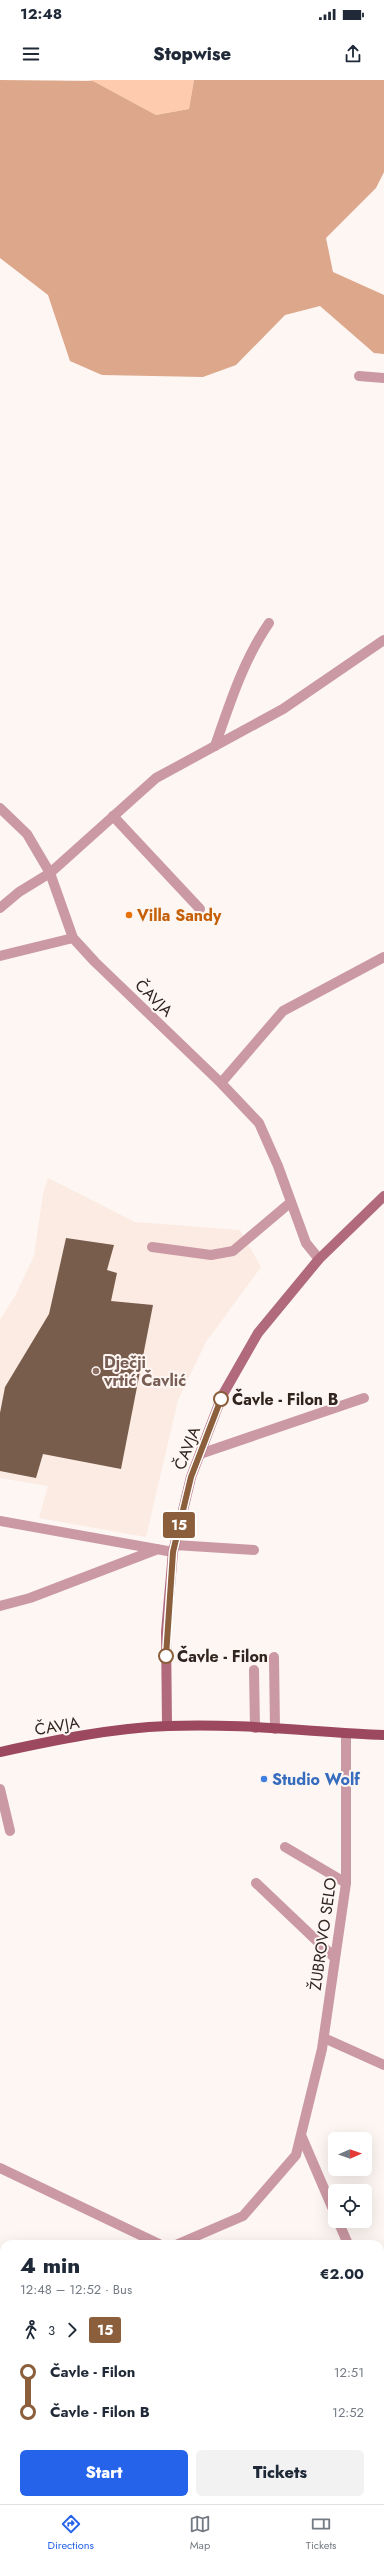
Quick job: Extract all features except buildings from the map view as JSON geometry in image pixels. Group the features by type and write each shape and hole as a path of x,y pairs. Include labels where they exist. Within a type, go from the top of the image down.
{"main road":[{"name":"ČAVJA","path":"167,1726 166,1632 174,1548 191,1477 222,1396 258,1332 319,1259 384,1196"},
{"name":"ČAVJA","path":"0,1752 100,1733 167,1726 255,1728 384,1735"}],"street":[{"path":"359,376 384,378"},
{"path":"215,746 245,663 253,646 269,623"},
{"path":"0,908 19,892 50,873 156,778 283,709 384,640"},
{"name":"ČAVJA","path":"0,808 27,834 50,873 73,938 95,962 221,1083 259,1123 278,1166 296,1220 306,1243 319,1259"},
{"path":"113,816 200,909"},
{"path":"0,956 73,938"},
{"path":"221,1083 283,1011 384,957"},
{"path":"152,1247 211,1255 232,1251 291,1202"},
{"path":"200,1454 364,1398"},
{"path":"0,1521 158,1549 254,1550"},
{"path":"0,1606 30,1598 158,1549"},
{"path":"274,1657 275,1729"},
{"path":"254,1670 255,1728"},
{"name":"ŽUBROVO SELO","path":"187,2240 244,2216 296,2156 324,2038 346,1884 346,1734"},
{"path":"0,1789 10,1831"},
{"path":"285,1847 346,1884"},
{"path":"256,1883 335,1958"},
{"path":"324,2038 384,2065"},
{"path":"301,2135 328,2198"},
{"path":"0,2168 152,2240"},
{"path":"341,2228 346,2240"}],"shaded area":[{"path":"0,80 93,81 156,115 189,109 194,80 384,80 384,172 376,188 326,238 333,272 384,295 384,354 374,353 320,306 285,315 236,365 203,377 102,375 70,361 48,295 0,258"},
{"path":"87,80 194,80 189,109 156,115 93,81"},
{"name":"Dječji vrtić Čavlić","path":"48,1178 135,1222 240,1230 261,1267 206,1342 178,1400 146,1537 39,1518 48,1486 0,1478 0,1320 15,1296 34,1256 43,1194"}],"bus line":[{"name":"15","path":"166,1656 166,1632 173,1552 191,1477 221,1399"}],"place":[{"name":"Villa Sandy","path":"129,915"},
{"name":"Dječji vrtić Čavlić","path":"96,1371"},
{"name":"Čavle - Filon B","path":"221,1399"},
{"name":"Čavle - Filon","path":"166,1656"},
{"name":"Studio Wolf","path":"264,1779"}]}
